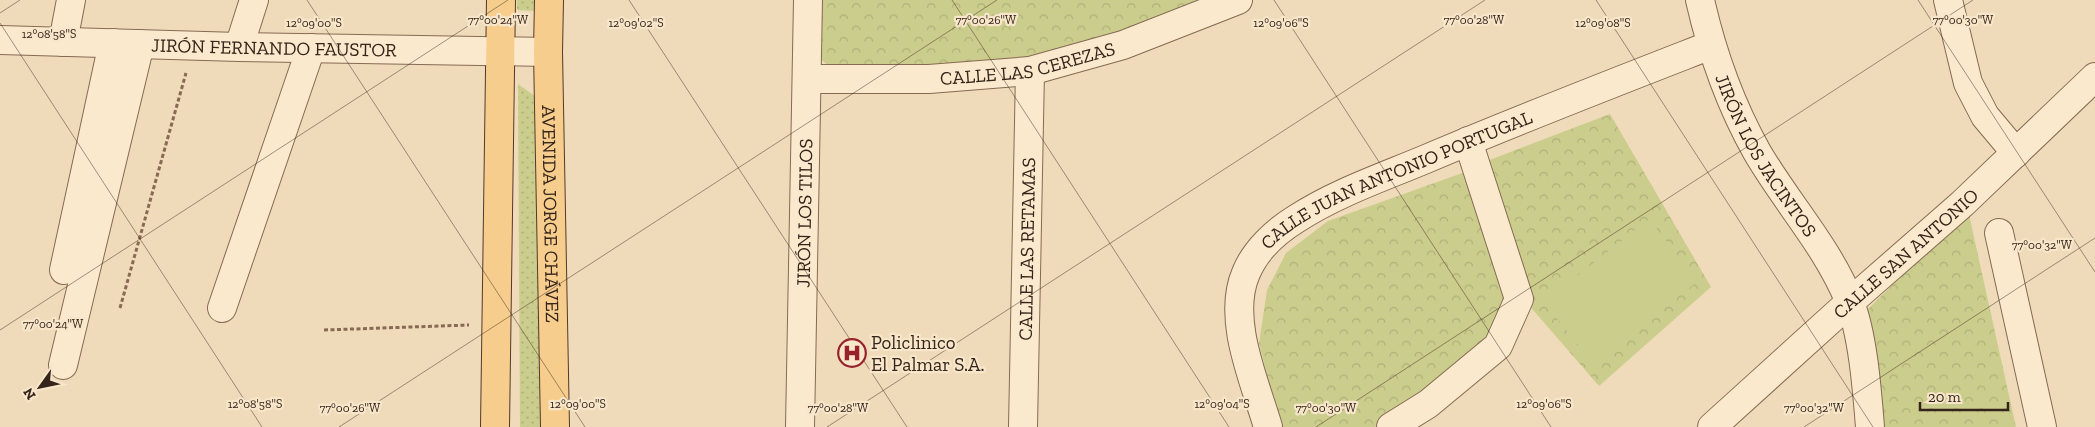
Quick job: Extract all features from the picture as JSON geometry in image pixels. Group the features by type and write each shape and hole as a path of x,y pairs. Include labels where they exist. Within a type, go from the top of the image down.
{"main road":[{"path":"495,427 501,0"},
{"name":"AVENIDA JORGE CHÁVEZ","path":"548,0 555,427"}],"street":[{"path":"63,42 71,0"},
{"path":"239,47 254,0"},
{"name":"JIRÓN LOS TILOS","path":"800,427 808,0"},
{"name":"CALLE LAS CEREZAS","path":"808,79 929,79 1030,71 1123,45 1236,0"},
{"name":"JIRÓN LOS JACINTOS","path":"1700,0 1711,45 1732,100 1758,152 1836,272 1850,302 1858,331 1870,427"},
{"path":"1948,0 1968,83 1985,116 2016,153"},
{"name":"JIRÓN FERNANDO FAUSTOR","path":"0,40 239,47 548,52"},
{"path":"64,270 113,43"},
{"path":"63,365 140,44"},
{"name":"CALLE JUAN ANTONIO PORTUGAL","path":"1268,427 1238,322 1238,305 1245,274 1254,259 1277,232 1326,202 1468,141 1711,45"},
{"path":"222,308 311,48"},
{"name":"CALLE LAS RETAMAS","path":"1023,427 1030,71"},
{"name":"CALLE SAN ANTONIO","path":"1712,427 1962,204 2095,77"},
{"path":"1391,427 1428,404 1498,346 1519,299 1468,141"},
{"path":"1998,233 2042,427"}],"path":[{"path":"120,308 194,46"},
{"path":"324,330 497,324"}],"green space":[{"path":"517,0 534,0 534,11 517,10"},
{"path":"817,0 1208,0 1119,37 1007,65 829,66 818,57"},
{"path":"518,84 539,99 541,427 520,427"},
{"path":"1610,114 1711,287 1599,386 1527,303 1487,161"},
{"path":"1465,172 1507,290 1491,334 1420,394 1375,427 1280,427 1259,343 1267,290 1286,253 1328,221"},
{"path":"1968,210 2016,427 1876,427 1862,315"},
{"path":"1649,219 1698,281 1593,363 1544,302"}],"place":[{"name":"Policlinico El Palmar S.A.","path":"852,353"}]}
